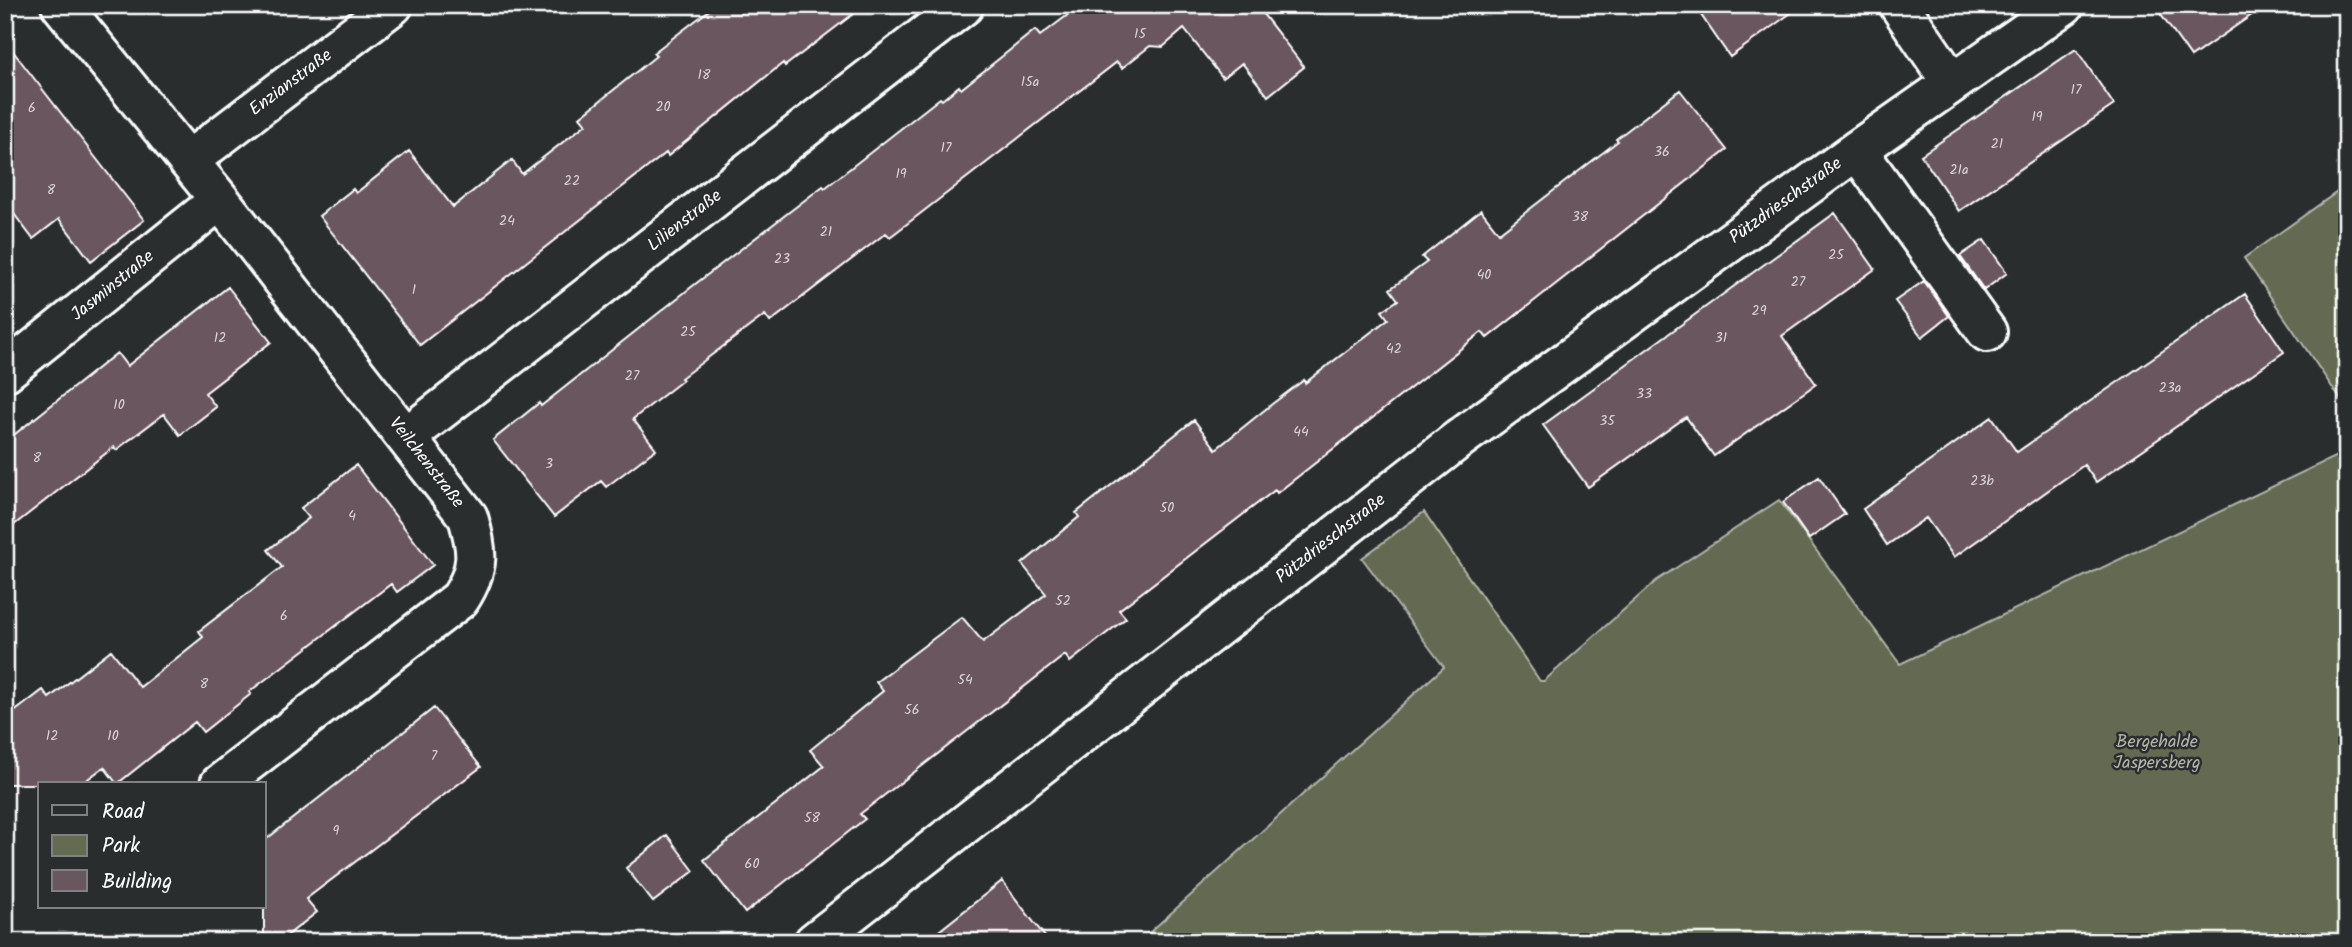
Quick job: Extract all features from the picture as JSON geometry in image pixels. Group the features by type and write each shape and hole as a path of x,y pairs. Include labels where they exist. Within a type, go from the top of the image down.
{"street":[{"path":"61,5 220,200"},
{"name":"Enzianstraße","path":"188,161 393,5"},
{"name":"Lilienstraße","path":"406,437 964,5"},
{"path":"1899,5 1952,83"},
{"name":"Pützdrieschstraße","path":"814,942 1459,439 1857,150 2064,5"},
{"name":"Pützdrieschstraße","path":"1857,150 1987,332"},
{"name":"Veilchenstraße","path":"220,200 468,517 477,544 472,581 460,599 223,782"},
{"name":"Jasminstraße","path":"5,372 220,200"}],"green space":[{"path":"2347,185 2347,409 2244,258"},
{"name":"Bergehalde Jaspersberg","path":"2347,451 2347,942 1139,942 1444,667 1362,558 1424,512 1540,681 1544,681 1656,581 1779,500 1900,664"}],"building":[{"path":"716,5 865,5 785,66 783,63 668,156 666,153 420,345 319,216 353,189 356,193 409,151 453,207 512,160 522,174 586,124 580,117 656,56 653,53"},
{"path":"1081,5 1256,5 1304,67 1268,96 1242,63 1223,78 1184,29 1163,47 1150,46 1122,68 1117,62 890,237 886,233 770,322 765,315 681,378 683,380 633,419 656,449 606,487 601,481 554,517 493,440 539,403 541,406 694,285 940,98 942,100 959,86 961,89 1035,30 1040,36"},
{"path":"1694,5 1802,5 1730,57"},
{"path":"2154,5 2266,5 2191,57"},
{"path":"5,41 144,220 91,261 59,219 33,239 5,202"},
{"path":"2076,49 2114,105 1959,211 1921,155"},
{"path":"1680,90 1727,150 1487,338 1482,332 1277,493 1275,490 1119,610 1126,618 1070,662 1065,655 860,814 865,819 745,913 704,860 824,766 810,750 883,691 876,682 962,617 983,642 1046,594 1022,564 1079,517 1076,513 1194,420 1216,449 1272,404 1304,380 1305,383 1388,319 1382,311 1398,300 1390,289 1427,262 1422,257 1481,210 1499,233"},
{"path":"1835,213 1875,269 1782,336 1816,384 1714,456 1686,417 1588,487 1543,425"},
{"path":"1984,240 2007,273 1984,290 1960,256"},
{"path":"1924,281 1949,316 1922,337 1895,301"},
{"path":"228,287 271,342 205,393 216,407 180,435 164,414 116,450 114,447 5,532 5,442 117,353 127,366"},
{"path":"2245,294 2284,352 2096,482 2084,465 1954,557 1926,518 1887,545 1863,509 1992,417 2017,452"},
{"path":"356,465 433,565 397,592 391,584 249,692 251,694 203,732 195,722 120,782 115,782 104,767 84,782 5,784 5,719 43,690 49,698 111,650 140,687 203,637 199,631 282,567 268,550 309,518 301,508"},
{"path":"1819,477 1845,514 1809,539 1783,502"},
{"path":"434,708 481,767 306,899 317,912 279,942 264,942 266,839"},
{"path":"667,835 694,871 653,902 626,868"},
{"path":"1002,881 1049,942 925,942"}]}
